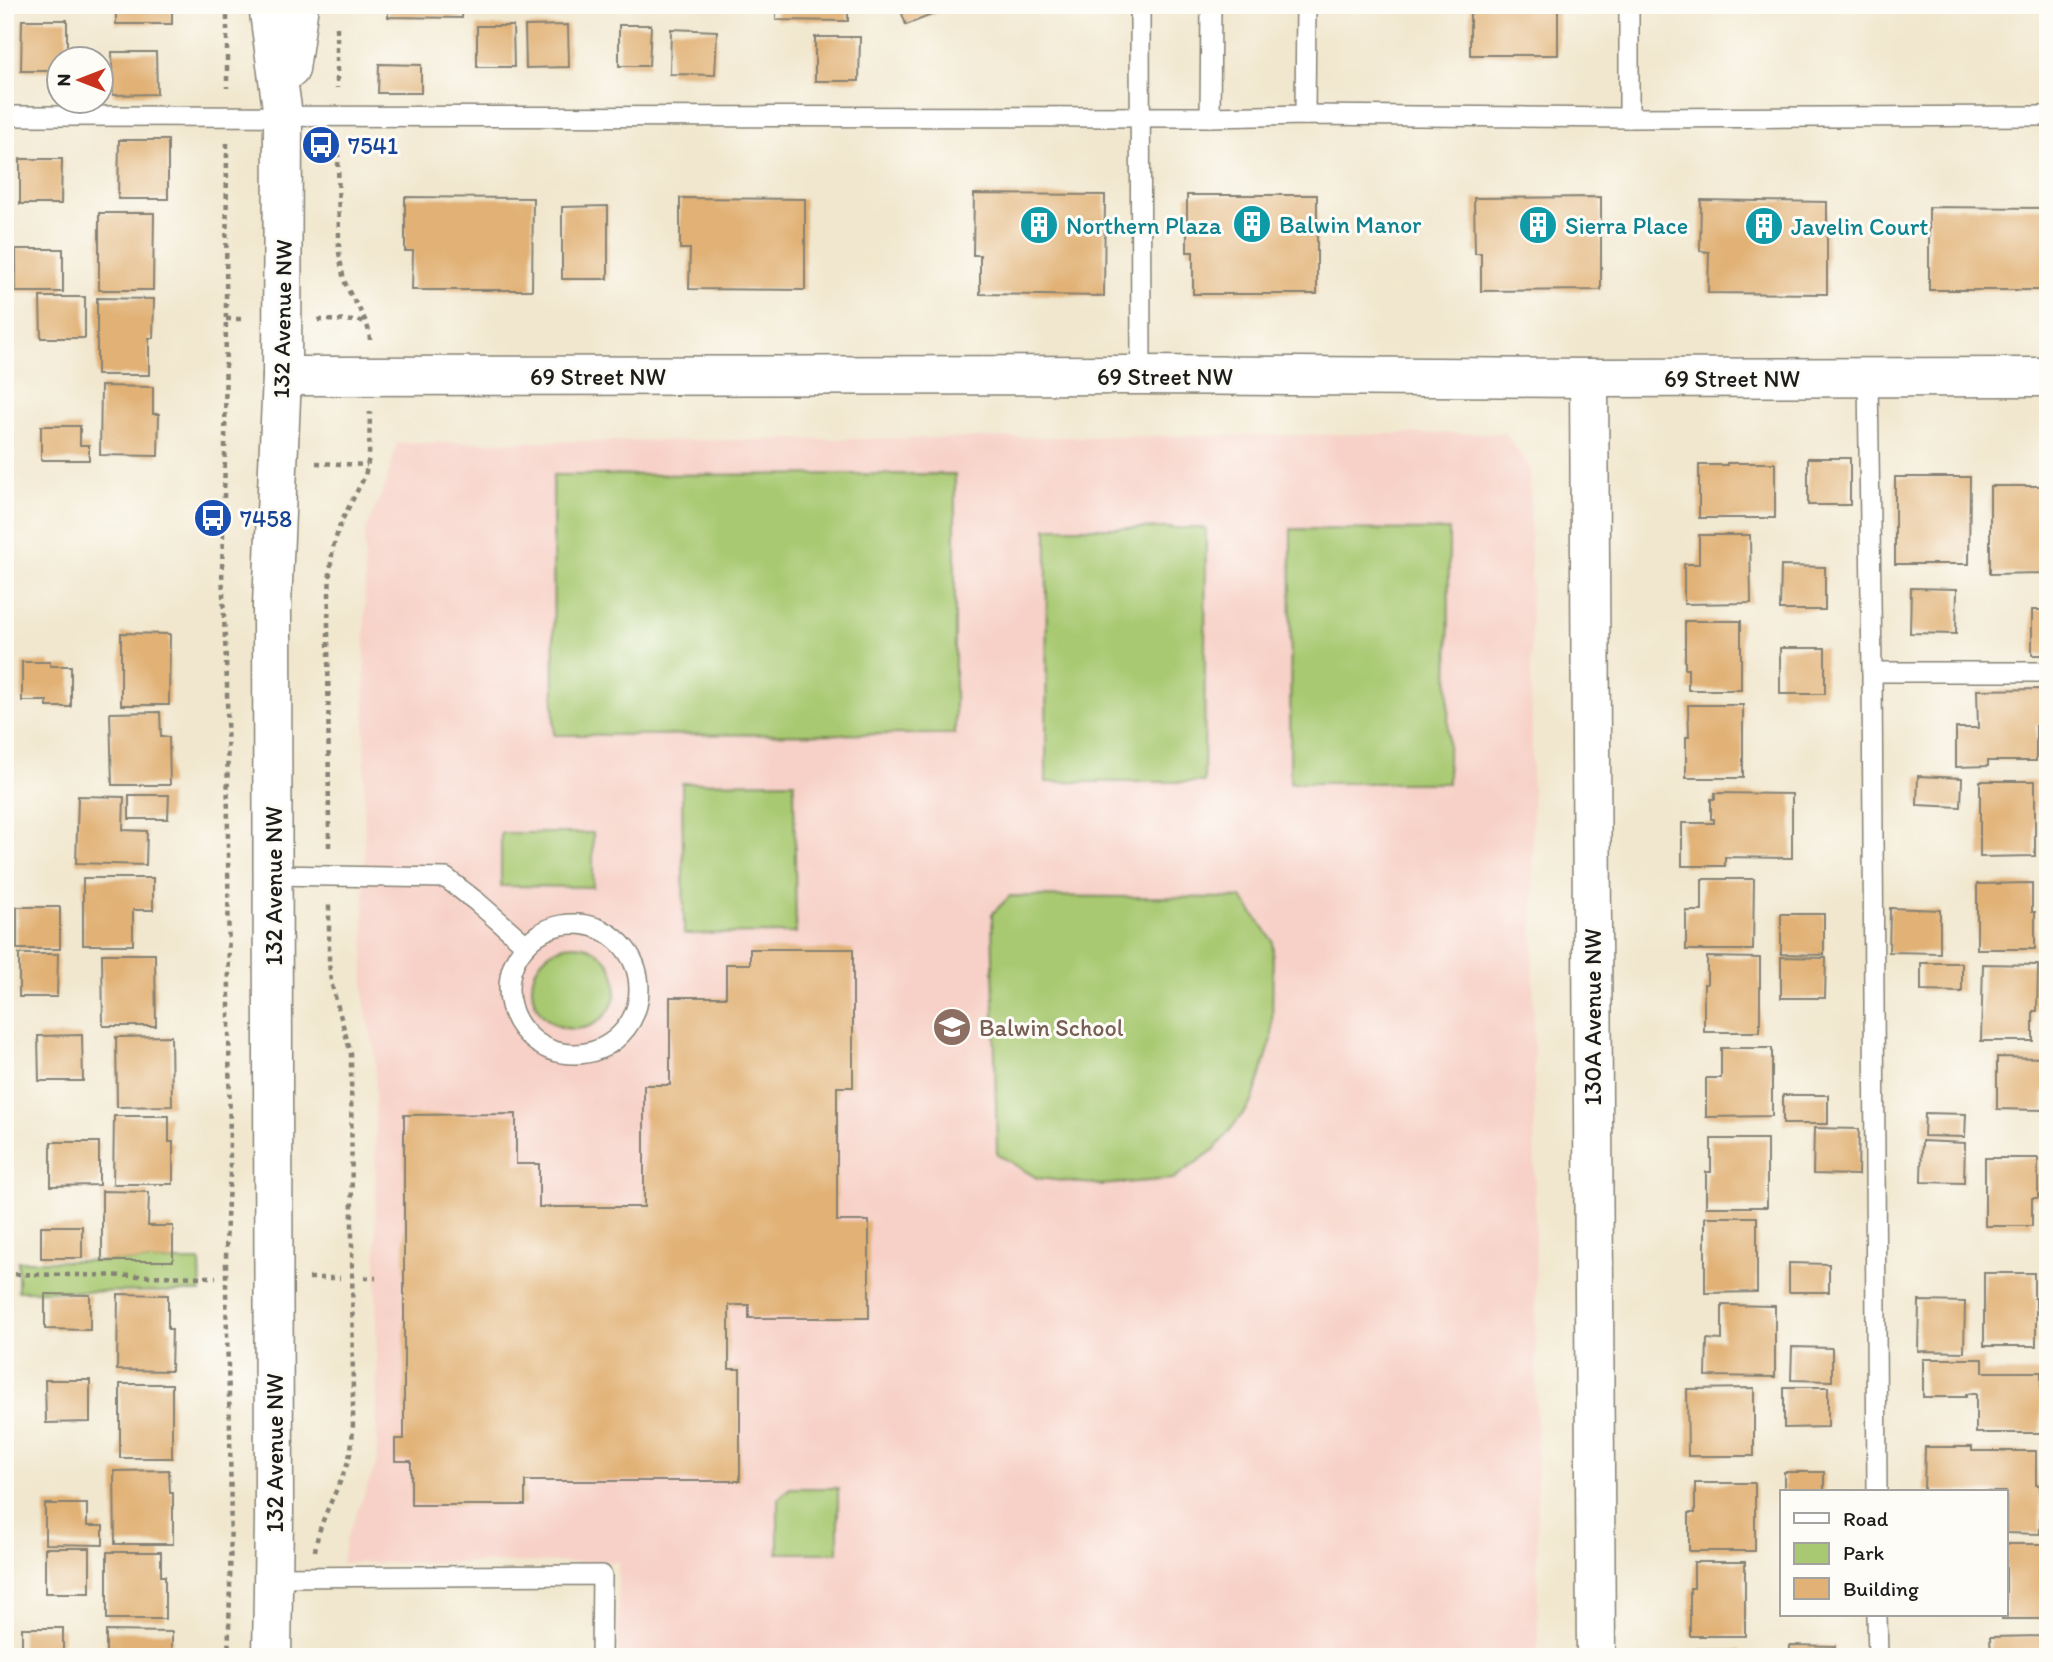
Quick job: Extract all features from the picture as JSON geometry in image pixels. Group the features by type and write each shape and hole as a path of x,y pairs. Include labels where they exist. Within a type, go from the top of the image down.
{"street":[{"name":"132 Avenue NW","path":"268,5 283,116 282,376 272,605 272,1657"},
{"name":"132 Avenue NW","path":"283,116 299,5"},
{"name":"69 Street NW","path":"282,376 2048,377"},
{"name":"130A Avenue NW","path":"1589,378 1596,1657"}],"lane":[{"path":"1140,5 1141,375"},
{"path":"1210,5 1210,117"},
{"path":"1305,115 1306,5"},
{"path":"1629,5 1629,118"},
{"path":"5,116 2048,116"},
{"path":"1868,377 1877,1490"},
{"path":"1872,672 2048,672"},
{"path":"274,875 446,878 526,945"},
{"path":"577,923 596,927 612,935 625,948 635,965 639,983 636,1010 622,1033 592,1052 573,1054 555,1051 539,1044 525,1031 515,1016 510,998 510,979 515,961 526,945 540,933 558,925 577,923"},
{"path":"273,1577 602,1575 601,1657"},
{"path":"1877,1616 1878,1657"}],"path":[{"path":"227,5 222,571 227,698 230,1175 225,1229 230,1445 228,1657"},
{"path":"313,1577 318,1535 324,1515 348,1464 353,1438 351,1054 331,982 329,962 328,621 333,547 341,522 362,485 367,466 370,376 370,337 366,321 346,285 339,252 337,19"},
{"path":"317,320 366,321"},
{"path":"314,463 367,466"},
{"path":"5,1274 216,1277"},
{"path":"299,1278 340,1278"},
{"path":"364,1278 376,1278"}],"shaded area":[{"name":"Balwin School","path":"1505,433 1530,468 1538,1657 618,1657 618,1562 342,1563 345,1542 377,1462 375,1052 364,1002 365,532 386,483 397,443"}],"green space":[{"path":"955,474 955,734 554,735 553,475"},
{"path":"1047,528 1206,528 1204,782 1046,782"},
{"path":"1291,529 1449,530 1448,783 1290,783"},
{"path":"794,782 796,933 684,934 682,783"},
{"path":"501,833 593,833 593,887 501,886"},
{"path":"1010,896 1242,898 1273,941 1272,1039 1252,1102 1215,1149 1173,1179 1100,1185 1037,1178 997,1154 992,914"},
{"path":"574,945 590,948 604,957 613,971 616,987 613,1003 604,1017 590,1026 574,1029 558,1026 544,1017 535,1003 532,987 535,971 544,957 558,948"},
{"path":"18,1261 200,1261 201,1292 18,1291"},
{"path":"790,1488 838,1488 838,1553 778,1553 778,1499"}],"building":[{"path":"116,5 172,5 172,24 116,24"},
{"path":"388,5 462,5 462,18 388,17"},
{"path":"776,5 848,5 848,21 776,20"},
{"path":"899,5 957,5 906,25"},
{"path":"1470,5 1558,5 1558,55 1470,55"},
{"path":"22,20 67,20 67,46 46,46 46,71 21,71"},
{"path":"568,25 569,67 526,68 525,26"},
{"path":"619,25 651,25 649,66 619,66"},
{"path":"477,26 513,26 514,67 477,67"},
{"path":"671,29 717,31 715,75 670,74"},
{"path":"815,37 860,37 859,81 815,81"},
{"path":"116,52 156,52 157,94 116,95"},
{"path":"379,64 421,65 421,93 378,93"},
{"path":"119,140 168,140 168,199 118,199"},
{"path":"20,159 62,159 61,204 20,204"},
{"name":"Northern Plaza","path":"974,194 1105,195 1104,296 980,294 980,255 973,255"},
{"name":"Balwin Manor","path":"1187,195 1317,195 1317,294 1193,294 1193,252 1187,252"},
{"path":"405,197 533,198 532,290 412,290 413,251 405,251"},
{"name":"Sierra Place","path":"1601,197 1601,290 1481,291 1481,253 1475,253 1474,198"},
{"path":"680,198 805,199 805,290 689,289 690,249 680,249"},
{"name":"Javelin Court","path":"1701,200 1827,202 1827,294 1708,293 1709,252 1700,251"},
{"path":"608,206 608,279 562,279 562,207"},
{"path":"1929,207 2048,208 2048,290 1929,290"},
{"path":"99,213 154,213 153,290 99,290"},
{"path":"16,249 63,249 63,292 16,292"},
{"path":"40,297 85,297 85,338 41,338"},
{"path":"97,298 154,299 153,338 149,338 149,375 97,375"},
{"path":"101,386 153,387 153,414 159,414 158,456 100,455"},
{"path":"41,426 80,426 80,445 89,445 89,460 41,460"},
{"path":"1808,458 1850,458 1850,505 1808,505"},
{"path":"1775,463 1775,518 1699,518 1699,465"},
{"path":"1895,477 1970,477 1969,564 1895,564"},
{"path":"1990,486 2048,486 2048,573 1990,574"},
{"path":"1699,535 1750,535 1751,603 1684,604 1684,564 1699,564"},
{"path":"1781,566 1825,567 1825,610 1780,610"},
{"path":"1911,588 1957,589 1956,634 1910,633"},
{"path":"2032,610 2048,610 2048,655 2032,655"},
{"path":"1685,621 1741,621 1741,690 1688,690"},
{"path":"121,633 170,634 169,705 121,705"},
{"path":"1780,648 1825,648 1825,694 1780,694"},
{"path":"22,662 50,662 50,666 71,666 71,707 47,707 47,701 22,701"},
{"path":"2043,689 2044,725 2036,725 2036,761 1988,761 1988,766 1956,767 1956,728 1978,728 1977,690"},
{"path":"1688,705 1743,705 1743,778 1686,778"},
{"path":"160,712 161,737 169,737 170,785 112,785 110,713"},
{"path":"1918,776 1962,778 1961,807 1917,805"},
{"path":"1980,781 2035,781 2035,856 1980,857"},
{"path":"1715,793 1792,794 1792,858 1725,857 1725,866 1682,866 1682,823 1714,823 1714,819 1711,819 1711,799 1715,799"},
{"path":"129,795 169,795 168,819 129,819"},
{"path":"78,796 124,797 123,830 147,831 146,865 76,863"},
{"path":"83,878 153,878 153,910 133,910 133,945 83,945"},
{"path":"1702,879 1754,879 1753,950 1686,950 1686,911 1702,911"},
{"path":"2032,883 2035,949 1977,949 1977,884"},
{"path":"17,907 60,907 60,949 17,949"},
{"path":"1890,908 1940,910 1940,953 1889,952"},
{"path":"1781,914 1824,914 1824,955 1781,954"},
{"path":"750,949 853,949 853,1087 837,1087 837,1221 869,1221 869,1318 749,1318 749,1305 729,1305 729,1369 740,1369 740,1481 525,1481 525,1505 411,1505 411,1461 395,1461 395,1439 404,1439 404,1115 516,1114 516,1164 539,1164 539,1207 644,1207 644,1085 670,1085 670,997 726,997 726,964 750,964"},
{"path":"19,954 58,954 57,997 19,997"},
{"path":"102,954 155,954 156,1026 103,1026"},
{"path":"1707,957 1760,958 1760,1032 1704,1032"},
{"path":"1781,957 1826,958 1825,998 1781,998"},
{"path":"1921,963 1962,963 1962,992 1921,991"},
{"path":"1983,964 2038,965 2033,1041 1981,1041"},
{"path":"82,1035 83,1081 39,1081 38,1036"},
{"path":"171,1036 172,1106 117,1107 116,1037"},
{"path":"1721,1048 1772,1048 1772,1116 1706,1117 1706,1078 1721,1078"},
{"path":"1997,1057 2044,1058 2044,1076 2048,1076 2048,1091 2044,1091 2044,1110 1997,1109"},
{"path":"1783,1095 1828,1095 1828,1124 1783,1124"},
{"path":"1925,1113 1966,1114 1965,1137 1924,1136"},
{"path":"114,1116 169,1116 169,1142 173,1142 173,1184 113,1184"},
{"path":"1814,1128 1859,1129 1858,1175 1813,1174"},
{"path":"1711,1139 1767,1139 1767,1207 1706,1207 1706,1172 1711,1172"},
{"path":"1922,1141 1965,1143 1964,1183 1921,1182"},
{"path":"51,1142 99,1142 99,1185 51,1186"},
{"path":"1985,1158 2038,1158 2038,1198 2032,1198 2032,1226 1985,1226"},
{"path":"102,1191 149,1192 148,1226 173,1226 173,1261 102,1261"},
{"path":"1705,1217 1757,1217 1757,1292 1705,1293"},
{"path":"41,1226 82,1226 82,1258 41,1258"},
{"path":"1789,1263 1829,1264 1829,1292 1789,1292"},
{"path":"1984,1273 2034,1273 2036,1346 1984,1346"},
{"path":"45,1294 90,1295 90,1330 45,1329"},
{"path":"118,1294 168,1295 168,1329 172,1329 171,1371 117,1370"},
{"path":"1919,1301 1965,1302 1964,1352 1918,1351"},
{"path":"1722,1305 1775,1306 1775,1377 1706,1376 1707,1339 1722,1340"},
{"path":"1792,1347 1832,1348 1832,1381 1791,1380"},
{"path":"1923,1359 1983,1359 1983,1372 2041,1372 2041,1433 1976,1433 1976,1394 1966,1394 1966,1397 1923,1397"},
{"path":"45,1380 90,1380 90,1422 46,1423"},
{"path":"120,1384 172,1384 172,1458 120,1458"},
{"path":"1784,1387 1828,1387 1828,1427 1784,1428"},
{"path":"1754,1388 1754,1456 1688,1456 1687,1389"},
{"path":"1925,1447 1972,1447 1972,1451 2036,1451 2036,1485 2040,1485 2040,1534 2008,1533 2008,1490 1924,1490"},
{"path":"169,1470 170,1493 173,1493 173,1544 115,1544 114,1471"},
{"path":"1784,1472 1824,1472 1824,1490 1784,1490"},
{"path":"1695,1483 1755,1483 1755,1551 1689,1551 1689,1513 1695,1513"},
{"path":"45,1504 87,1504 87,1526 103,1526 103,1545 45,1544"},
{"path":"2008,1544 2048,1544 2048,1619 2002,1619 2002,1616 2008,1616"},
{"path":"45,1548 90,1548 90,1593 45,1593"},
{"path":"107,1552 161,1552 161,1576 165,1576 165,1619 107,1619"},
{"path":"1694,1562 1745,1562 1745,1636 1690,1636 1690,1588 1694,1588"},
{"path":"22,1628 63,1628 63,1657 22,1657"},
{"path":"106,1631 172,1632 172,1657 106,1657"},
{"path":"2048,1636 2048,1657 1991,1657 1990,1637"},
{"path":"1790,1645 1835,1646 1834,1657 1790,1657"},
{"path":"1695,1650 1741,1650 1741,1657 1695,1657"}],"place":[{"name":"7541","path":"321,145"},
{"name":"Balwin Manor","path":"1252,224"},
{"name":"Northern Plaza","path":"1039,225"},
{"name":"Sierra Place","path":"1538,225"},
{"name":"Javelin Court","path":"1764,226"},
{"name":"7458","path":"213,518"},
{"name":"Balwin School","path":"952,1027"}]}
